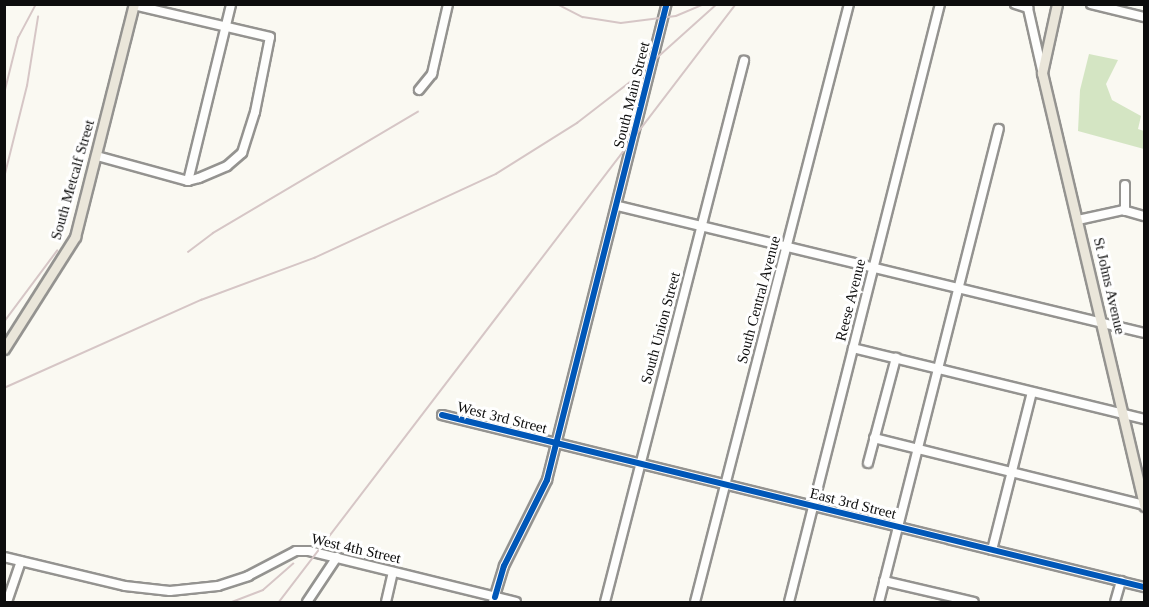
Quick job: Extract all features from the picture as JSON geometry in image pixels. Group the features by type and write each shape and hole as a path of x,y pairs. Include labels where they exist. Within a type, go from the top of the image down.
{"main road":[{"path":"1042,73 1058,4"},
{"name":"South Metcalf Street","path":"7,345 71,245 97,156 134,5"},
{"name":"St Johns Avenue","path":"1042,73 1144,505"}],"street":[{"path":"188,181 231,4"},
{"path":"419,90 432,74 448,4"},
{"name":"South Main Street","path":"494,600 504,566 542,496 668,4"},
{"name":"South Central Avenue","path":"695,603 849,4"},
{"name":"Reese Avenue","path":"789,603 940,4"},
{"path":"1015,4 1028,6 1042,73"},
{"path":"1091,4 1144,17"},
{"path":"97,156 188,181 234,161 245,150 270,37 134,5"},
{"name":"South Union Street","path":"605,603 744,61"},
{"path":"879,603 999,129"},
{"path":"1125,185 1125,211"},
{"path":"618,206 1144,333"},
{"path":"1078,220 1125,211 1144,216"},
{"path":"853,348 1144,419"},
{"path":"868,463 896,358"},
{"path":"992,550 1032,392"},
{"name":"West 3rd Street","path":"442,415 556,444"},
{"path":"874,438 1144,505"},
{"name":"East 3rd Street","path":"556,444 1144,587"},
{"name":"West 4th Street","path":"4,557 125,586 170,591 230,582 296,551 337,557 494,600 516,603"},
{"path":"308,603 337,557"},
{"path":"7,603 21,561"},
{"path":"386,603 393,572"},
{"path":"885,581 974,603"},
{"path":"1115,603 1121,581"}],"green space":[{"path":"1089,54 1118,60 1106,84 1112,100 1141,116 1138,129 1144,131 1144,149 1078,131 1080,90"}],"railway":[{"path":"4,94 18,38 36,4"},
{"path":"557,4 583,17 621,23 676,16 704,4"},
{"path":"4,388 201,300 314,258 496,174 577,123 630,82 717,4"},
{"path":"279,602 736,4"},
{"path":"4,178 27,86 38,17"},
{"path":"188,252 213,233 418,112"},
{"path":"4,322 57,251"},
{"path":"232,602 263,590 293,564"}],"cycle path":[{"path":"495,597 504,566 547,480 667,4"},
{"path":"442,415 1144,587"}]}
